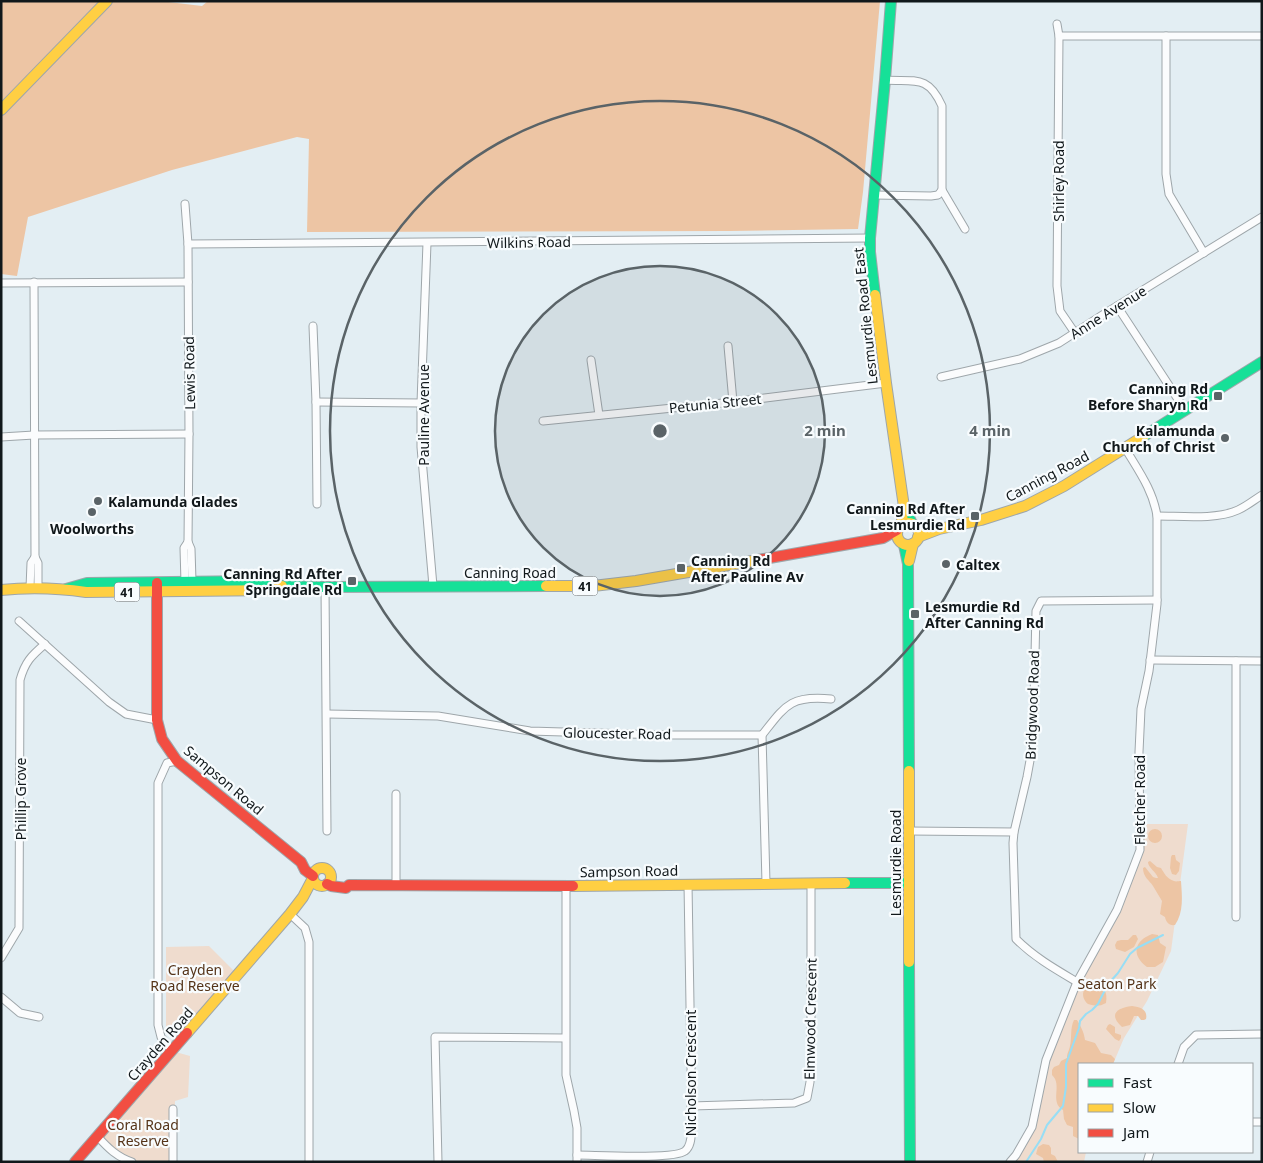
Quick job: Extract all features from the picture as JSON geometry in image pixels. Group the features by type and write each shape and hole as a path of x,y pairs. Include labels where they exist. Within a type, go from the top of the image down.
{"street":[{"path":"1,110 106,1"},
{"name":"Lesmurdie Road East","path":"891,1 870,252 907,534"},
{"name":"Shirley Road","path":"1057,24 1059,36 1057,286 1060,311 1075,333"},
{"path":"1059,36 1262,36"},
{"path":"1166,36 1166,174 1169,194 1204,253"},
{"path":"885,80 917,81 933,89 938,97 942,106 942,190 965,229"},
{"path":"874,195 930,196 938,195 942,190"},
{"name":"Lewis Road","path":"185,204 188,244 189,434 188,542 184,548 188,584"},
{"name":"Anne Avenue","path":"941,377 1020,359 1059,343 1262,217"},
{"name":"Wilkins Road","path":"188,244 870,238"},
{"name":"Pauline Avenue","path":"427,243 421,447 433,586"},
{"path":"1,282 188,282"},
{"path":"34,282 35,557 38,563 34,588"},
{"path":"1118,306 1185,410"},
{"path":"313,326 317,504"},
{"path":"728,346 733,402"},
{"path":"591,360 599,415"},
{"name":"Canning Road","path":"1,590 34,588 86,592 188,584 273,590 282,586 593,586 622,583 907,534 981,520 1025,506 1064,486 1262,362"},
{"name":"Petunia Street","path":"543,420 733,402 886,383"},
{"path":"316,402 421,403"},
{"path":"1,437 189,434"},
{"name":"Fletcher Road","path":"1010,1162 1016,1156 1032,1127 1046,1060 1077,982 1117,910 1140,850 1139,752 1141,709 1150,671 1157,600 1157,516 1155,503 1150,491 1125,448"},
{"path":"1157,516 1226,514 1238,510 1262,496"},
{"name":"Lesmurdie Road","path":"907,534 910,1162"},
{"name":"Sampson Road","path":"156,587 157,720 162,739 177,761 301,862 308,863 315,874"},
{"path":"325,587 328,831"},
{"name":"Bridgwood Road","path":"1077,982 1043,962 1016,939 1014,832 1031,762 1036,611 1040,601 1157,600"},
{"path":"20,621 109,702 126,714 157,720"},
{"name":"Phillip Grove","path":"1,958 20,928 20,680 24,666 34,653 45,644"},
{"path":"1150,660 1262,661"},
{"path":"1236,661 1236,917"},
{"path":"766,883 762,735 782,709 797,700 818,698 831,700"},
{"name":"Gloucester Road","path":"326,714 438,716 530,731 762,735"},
{"path":"172,1051 161,1036 158,1025 158,783 167,763 177,761"},
{"path":"396,794 396,886"},
{"path":"909,831 1014,832"},
{"path":"326,869 329,871 326,882 316,884 315,874 326,869"},
{"name":"Crayden Road","path":"75,1162 290,914 304,897 315,874"},
{"name":"Sampson Road","path":"326,882 331,886 346,888 349,885 566,886 909,883"},
{"name":"Crayden Road","path":"304,897 326,882"},
{"name":"Elmwood Crescent","path":"691,1106 794,1103 807,1098 811,1060 811,883"},
{"name":"Nicholson Crescent","path":"577,1158 668,1156 684,1152 689,1146 692,1126 688,884"},
{"path":"566,886 566,1075 577,1128 577,1158"},
{"path":"290,914 305,928 309,942 309,1162"},
{"path":"1,997 20,1013 40,1017"},
{"path":"1178,1063 1184,1047 1196,1035 1262,1034"},
{"path":"438,1162 436,1037 565,1038"},
{"path":"173,1109 173,1162"},
{"path":"98,1137 111,1151 124,1160 132,1162"}],"green space":[{"name":"Seaton Park","path":"1140,824 1188,824 1171,951 1147,1001 1124,1038 1113,1063 1078,1063 1078,1153 1086,1153 1084,1162 1010,1162 1032,1127 1046,1060 1077,982 1117,910 1140,850"},
{"name":"Crayden Road Reserve","path":"209,946 237,974 184,1037 166,1030 166,947"},
{"name":"Coral Road Reserve","path":"172,1051 190,1056 188,1097 175,1101 173,1162 132,1162 98,1137"}],"shaded area":[{"path":"1,1 160,1 202,6 208,1 880,1 858,229 307,232 309,139 297,137 172,170 28,217 17,276 1,274"},
{"path":"1155,829 1160,831 1162,836 1160,841 1155,843 1150,841 1148,836 1150,831"},
{"path":"1172,855 1175,855 1176,860 1180,863 1179,871 1176,875 1172,874 1170,868"},
{"path":"1150,861 1161,868 1169,879 1181,881 1181,909 1175,925 1168,923 1165,917 1160,914 1162,901 1144,874 1143,868 1145,867 1153,877 1158,878 1148,864"},
{"path":"1152,934 1158,935 1160,943 1166,947 1163,962 1155,967 1147,967 1138,958 1137,949 1141,940"},
{"path":"1133,935 1136,935 1138,939 1134,947 1125,952 1116,949 1117,941 1128,940"},
{"path":"1093,984 1100,986 1104,990 1106,1003 1095,1006 1085,1001 1084,989"},
{"path":"1132,1006 1143,1010 1146,1013 1146,1019 1141,1020 1138,1016 1134,1016 1130,1025 1122,1027 1116,1019 1116,1012 1122,1008"},
{"path":"1074,1020 1077,1020 1085,1040 1095,1043 1101,1053 1111,1055 1115,1059 1113,1063 1078,1063 1078,1138 1073,1136 1073,1127 1067,1125 1063,1110 1057,1103 1056,1084 1052,1075 1054,1067 1067,1058 1071,1043"},
{"path":"1110,1024 1115,1027 1115,1033 1121,1035 1119,1041 1106,1029"},
{"path":"1043,1144 1049,1145 1051,1154 1055,1156 1058,1162 1044,1162 1043,1158 1036,1154 1038,1147"}],"waterway":[{"path":"1026,1162 1041,1139 1047,1125 1063,1106 1066,1087 1066,1064 1080,1021 1098,1004 1108,984 1118,973 1130,954 1137,948 1163,935"}],"traffic: fast":[{"path":"875,295 870,238 891,1"},
{"path":"1144,436 1262,362"},
{"path":"905,507 912,524"},
{"path":"904,545 908,564 909,771"},
{"path":"66,589 87,583 260,581 272,582 282,586 325,587 546,586"},
{"path":"845,883 909,883"},
{"path":"909,962 910,1162"}],"traffic: slow":[{"path":"1,110 107,1"},
{"path":"875,295 904,507 901,526"},
{"path":"918,537 939,529 981,520 1025,506 1064,486 1144,436"},
{"path":"908,523 916,526 919,534 916,542 908,545 900,542 897,534 900,526 908,523"},
{"path":"909,561 913,544"},
{"path":"546,586 593,586 636,581 758,560"},
{"path":"1,590 23,588 86,592 273,590 282,586"},
{"path":"909,771 909,962"},
{"path":"322,868 328,871 331,877 328,883 322,886 316,883 313,877 316,871 322,868"},
{"path":"187,1033 290,914 303,897 313,878"},
{"path":"573,886 845,883"}],"traffic: jam":[{"path":"758,560 883,538 897,530"},
{"path":"157,583 157,720 162,739 177,761 301,862 305,870 313,876"},
{"path":"327,884 346,888 349,885 573,886"},
{"path":"75,1162 187,1033"}],"place":[{"name":"Canning Rd Before Sharyn Rd","path":"1218,396"},
{"name":"Kalamunda Church of Christ","path":"1225,438"},
{"name":"Kalamunda Glades","path":"98,501"},
{"name":"Woolworths","path":"92,512"},
{"name":"Canning Rd After Lesmurdie Rd","path":"975,516"},
{"name":"Caltex","path":"946,564"},
{"name":"Canning Rd After Pauline Av","path":"681,568"},
{"name":"Canning Rd After Springdale Rd","path":"352,581"},
{"name":"Lesmurdie Rd After Canning Rd","path":"915,614"}]}
